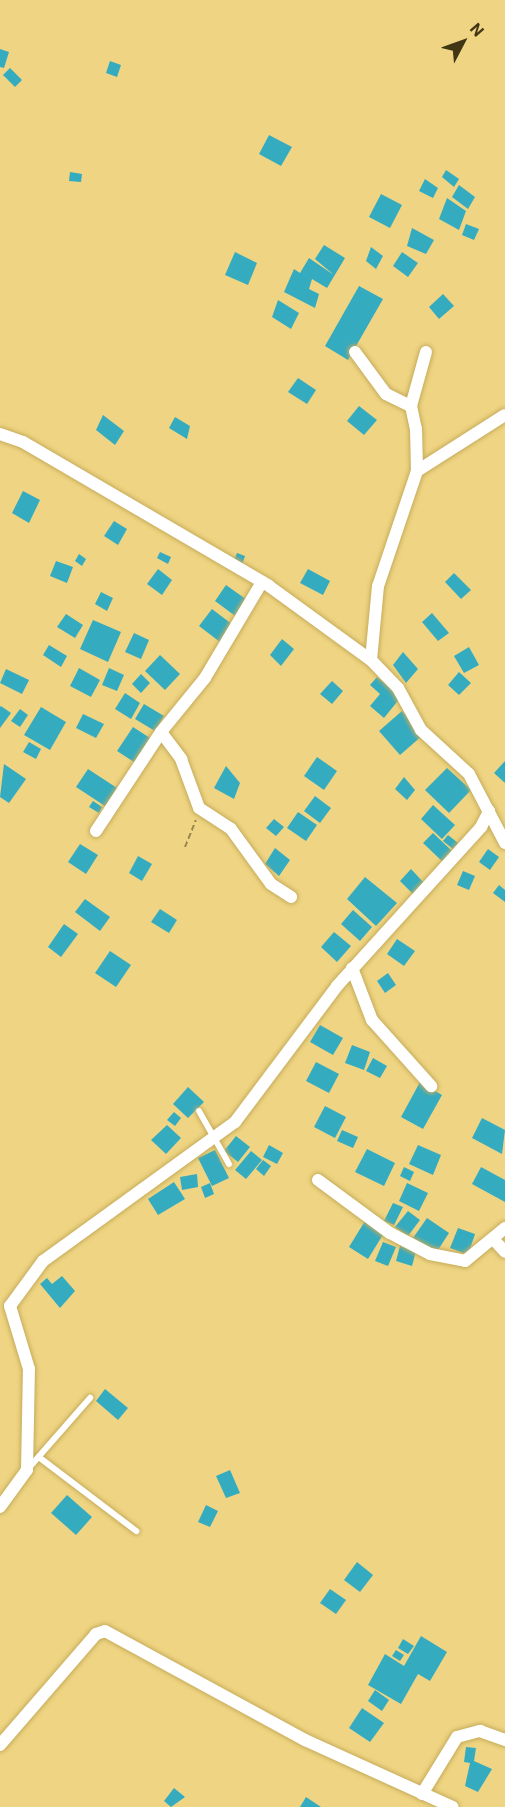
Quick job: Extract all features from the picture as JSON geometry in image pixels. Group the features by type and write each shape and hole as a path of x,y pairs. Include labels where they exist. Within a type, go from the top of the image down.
{"street":[{"path":"355,352 386,394 411,406"},
{"path":"371,660 378,586 417,471 411,406 426,352"},
{"path":"417,471 505,415"},
{"path":"0,434 23,442 262,582 371,660 398,688 422,730 470,774 505,843"},
{"path":"96,831 161,732 205,678 262,582"},
{"path":"161,732 181,759 199,808 231,829 271,884 291,897"},
{"path":"0,1507 27,1470 29,1369 10,1306 43,1261 213,1136 249,1106 352,968 481,827 489,812"},
{"path":"352,968 372,1020 431,1086"},
{"path":"318,1180 390,1233 430,1254 465,1261 494,1240 505,1228"},
{"path":"494,1240 505,1252"},
{"path":"0,1745 96,1634 105,1631 305,1740 453,1807"},
{"path":"422,1794 457,1737 480,1731 505,1740"}],"lane":[{"path":"199,1111 229,1164"},
{"path":"27,1470 40,1458 90,1398"},
{"path":"40,1458 136,1531"}],"path":[{"path":"185,847 199,808"}],"building":[{"path":"0,49 9,52 4,68 0,67"},
{"path":"110,61 121,65 117,77 106,73"},
{"path":"10,68 22,80 15,87 3,75"},
{"path":"269,135 292,147 281,166 259,154"},
{"path":"446,170 459,179 454,187 442,177"},
{"path":"70,172 82,174 81,182 69,181"},
{"path":"425,179 438,188 433,198 419,191"},
{"path":"459,185 475,197 468,209 452,197"},
{"path":"381,194 402,205 390,228 369,217"},
{"path":"447,198 466,211 459,230 439,219"},
{"path":"466,224 479,229 474,240 462,235"},
{"path":"412,228 434,240 426,254 407,246"},
{"path":"324,245 345,258 327,288 312,279 309,289 319,294 315,308 284,292 294,269 300,273 309,258 334,275 315,259"},
{"path":"371,247 383,256 376,269 366,261"},
{"path":"235,252 257,263 248,285 225,275"},
{"path":"402,252 418,263 408,277 393,266"},
{"path":"359,286 383,299 348,360 325,346"},
{"path":"443,294 454,306 439,319 429,307"},
{"path":"278,300 299,313 291,329 272,317"},
{"path":"298,378 316,390 307,404 288,392"},
{"path":"359,406 377,420 364,435 347,421"},
{"path":"103,415 124,431 115,445 96,430"},
{"path":"175,417 190,426 187,439 169,428"},
{"path":"23,491 40,500 29,523 12,513"},
{"path":"114,521 127,529 118,545 104,536"},
{"path":"160,552 171,557 168,564 157,558"},
{"path":"237,553 245,556 242,565 233,562"},
{"path":"79,554 86,559 82,566 75,561"},
{"path":"56,561 73,567 67,583 50,576"},
{"path":"158,569 172,580 162,595 147,584"},
{"path":"308,569 330,581 323,595 300,583"},
{"path":"454,573 471,590 461,599 445,582"},
{"path":"226,585 250,602 238,618 215,601"},
{"path":"101,592 113,598 107,611 95,604"},
{"path":"212,609 233,625 220,642 199,626"},
{"path":"432,613 449,633 438,641 422,622"},
{"path":"66,614 83,625 75,638 57,627"},
{"path":"93,620 121,632 108,662 80,649"},
{"path":"134,633 149,640 141,659 125,652"},
{"path":"282,639 294,649 281,666 270,655"},
{"path":"49,645 67,656 61,667 43,655"},
{"path":"469,647 479,665 464,673 454,656"},
{"path":"403,652 418,669 406,683 393,665"},
{"path":"160,655 180,674 165,690 145,671"},
{"path":"79,668 100,680 91,697 70,686"},
{"path":"109,668 124,675 117,691 102,685"},
{"path":"6,669 29,680 22,694 0,683"},
{"path":"459,672 471,683 459,695 448,685"},
{"path":"141,674 150,683 141,693 132,684"},
{"path":"377,677 401,697 384,718 370,706 380,694 370,685"},
{"path":"332,681 343,691 332,704 320,694"},
{"path":"125,693 140,703 131,719 115,709"},
{"path":"144,704 164,716 155,731 135,719"},
{"path":"0,707 11,713 0,728"},
{"path":"41,707 66,722 50,750 24,735"},
{"path":"20,709 28,715 20,727 11,721"},
{"path":"402,711 423,735 400,755 379,731"},
{"path":"83,714 104,724 96,738 76,728"},
{"path":"133,727 150,738 134,762 117,751"},
{"path":"29,742 41,749 36,759 23,752"},
{"path":"317,757 337,771 324,790 304,776"},
{"path":"505,761 505,783 494,773"},
{"path":"4,764 26,779 9,803 0,797"},
{"path":"226,766 240,783 234,799 214,788"},
{"path":"447,768 471,790 449,813 425,790"},
{"path":"88,769 117,788 105,806 76,787"},
{"path":"404,777 415,790 407,800 395,789"},
{"path":"315,796 331,808 320,823 304,811"},
{"path":"93,801 102,807 99,813 89,807"},
{"path":"433,805 455,825 442,839 421,819"},
{"path":"298,812 317,825 306,841 287,828"},
{"path":"274,819 284,827 276,836 266,828"},
{"path":"433,833 453,852 444,863 423,843"},
{"path":"448,835 458,843 453,849 443,841"},
{"path":"80,844 98,855 86,874 68,862"},
{"path":"275,848 290,860 279,876 265,864"},
{"path":"488,849 499,857 490,870 479,862"},
{"path":"138,856 152,864 142,881 129,873"},
{"path":"411,869 425,884 414,895 400,881"},
{"path":"463,871 475,876 469,890 457,885"},
{"path":"365,877 397,903 376,926 347,899"},
{"path":"499,885 505,890 505,902 493,893"},
{"path":"85,899 110,917 100,931 75,912"},
{"path":"160,909 177,920 169,933 151,922"},
{"path":"353,910 372,927 360,941 341,924"},
{"path":"64,924 78,934 61,957 48,947"},
{"path":"334,932 351,946 337,962 321,947"},
{"path":"397,939 415,951 404,966 387,954"},
{"path":"110,951 131,965 116,987 95,973"},
{"path":"388,973 396,985 385,993 377,981"},
{"path":"320,1025 343,1038 333,1055 310,1042"},
{"path":"352,1045 370,1052 364,1070 345,1063"},
{"path":"373,1058 387,1066 380,1078 366,1071"},
{"path":"316,1062 339,1074 329,1093 306,1081"},
{"path":"420,1082 442,1095 423,1129 401,1117"},
{"path":"188,1087 204,1102 188,1118 173,1104"},
{"path":"325,1106 346,1117 335,1138 314,1127"},
{"path":"174,1112 181,1118 175,1126 167,1120"},
{"path":"482,1118 505,1130 502,1154 472,1138"},
{"path":"167,1125 181,1138 166,1154 151,1140"},
{"path":"342,1130 358,1137 353,1148 337,1141"},
{"path":"236,1136 250,1147 238,1162 224,1151"},
{"path":"269,1145 283,1153 277,1164 263,1157"},
{"path":"418,1145 441,1155 433,1175 409,1164"},
{"path":"367,1149 395,1163 384,1186 355,1172"},
{"path":"215,1150 229,1178 212,1186 198,1158"},
{"path":"251,1151 262,1160 246,1179 235,1170"},
{"path":"263,1160 271,1166 264,1176 256,1169"},
{"path":"404,1167 414,1172 410,1181 400,1176"},
{"path":"481,1167 505,1180 505,1202 472,1184"},
{"path":"197,1174 198,1187 182,1190 180,1177"},
{"path":"174,1182 185,1199 158,1215 148,1199"},
{"path":"210,1183 214,1194 205,1198 201,1187"},
{"path":"407,1183 428,1193 419,1211 399,1201"},
{"path":"393,1203 403,1207 394,1225 384,1221"},
{"path":"408,1211 420,1220 408,1236 395,1227"},
{"path":"427,1218 449,1233 436,1253 413,1238"},
{"path":"365,1221 384,1233 368,1259 349,1247"},
{"path":"458,1228 475,1234 468,1255 450,1248"},
{"path":"383,1242 396,1247 388,1266 375,1261"},
{"path":"400,1246 416,1251 412,1266 396,1261"},
{"path":"62,1276 75,1291 60,1308 40,1284 47,1278 52,1284"},
{"path":"105,1389 128,1408 118,1420 96,1401"},
{"path":"230,1470 240,1493 226,1498 216,1476"},
{"path":"67,1495 92,1517 76,1535 51,1513"},
{"path":"206,1505 218,1511 210,1527 198,1522"},
{"path":"357,1562 373,1575 360,1592 344,1580"},
{"path":"330,1589 346,1600 336,1614 320,1603"},
{"path":"421,1636 447,1652 430,1681 418,1674 401,1704 368,1685 385,1654 404,1666"},
{"path":"403,1639 414,1646 408,1654 398,1648"},
{"path":"396,1650 404,1655 400,1661 392,1656"},
{"path":"375,1690 389,1700 382,1711 368,1701"},
{"path":"362,1708 384,1723 370,1742 349,1728"},
{"path":"466,1747 476,1748 474,1761 492,1769 478,1792 465,1786 470,1763 464,1762"},
{"path":"174,1788 185,1797 171,1807 164,1801"},
{"path":"306,1797 321,1807 300,1807"}]}
